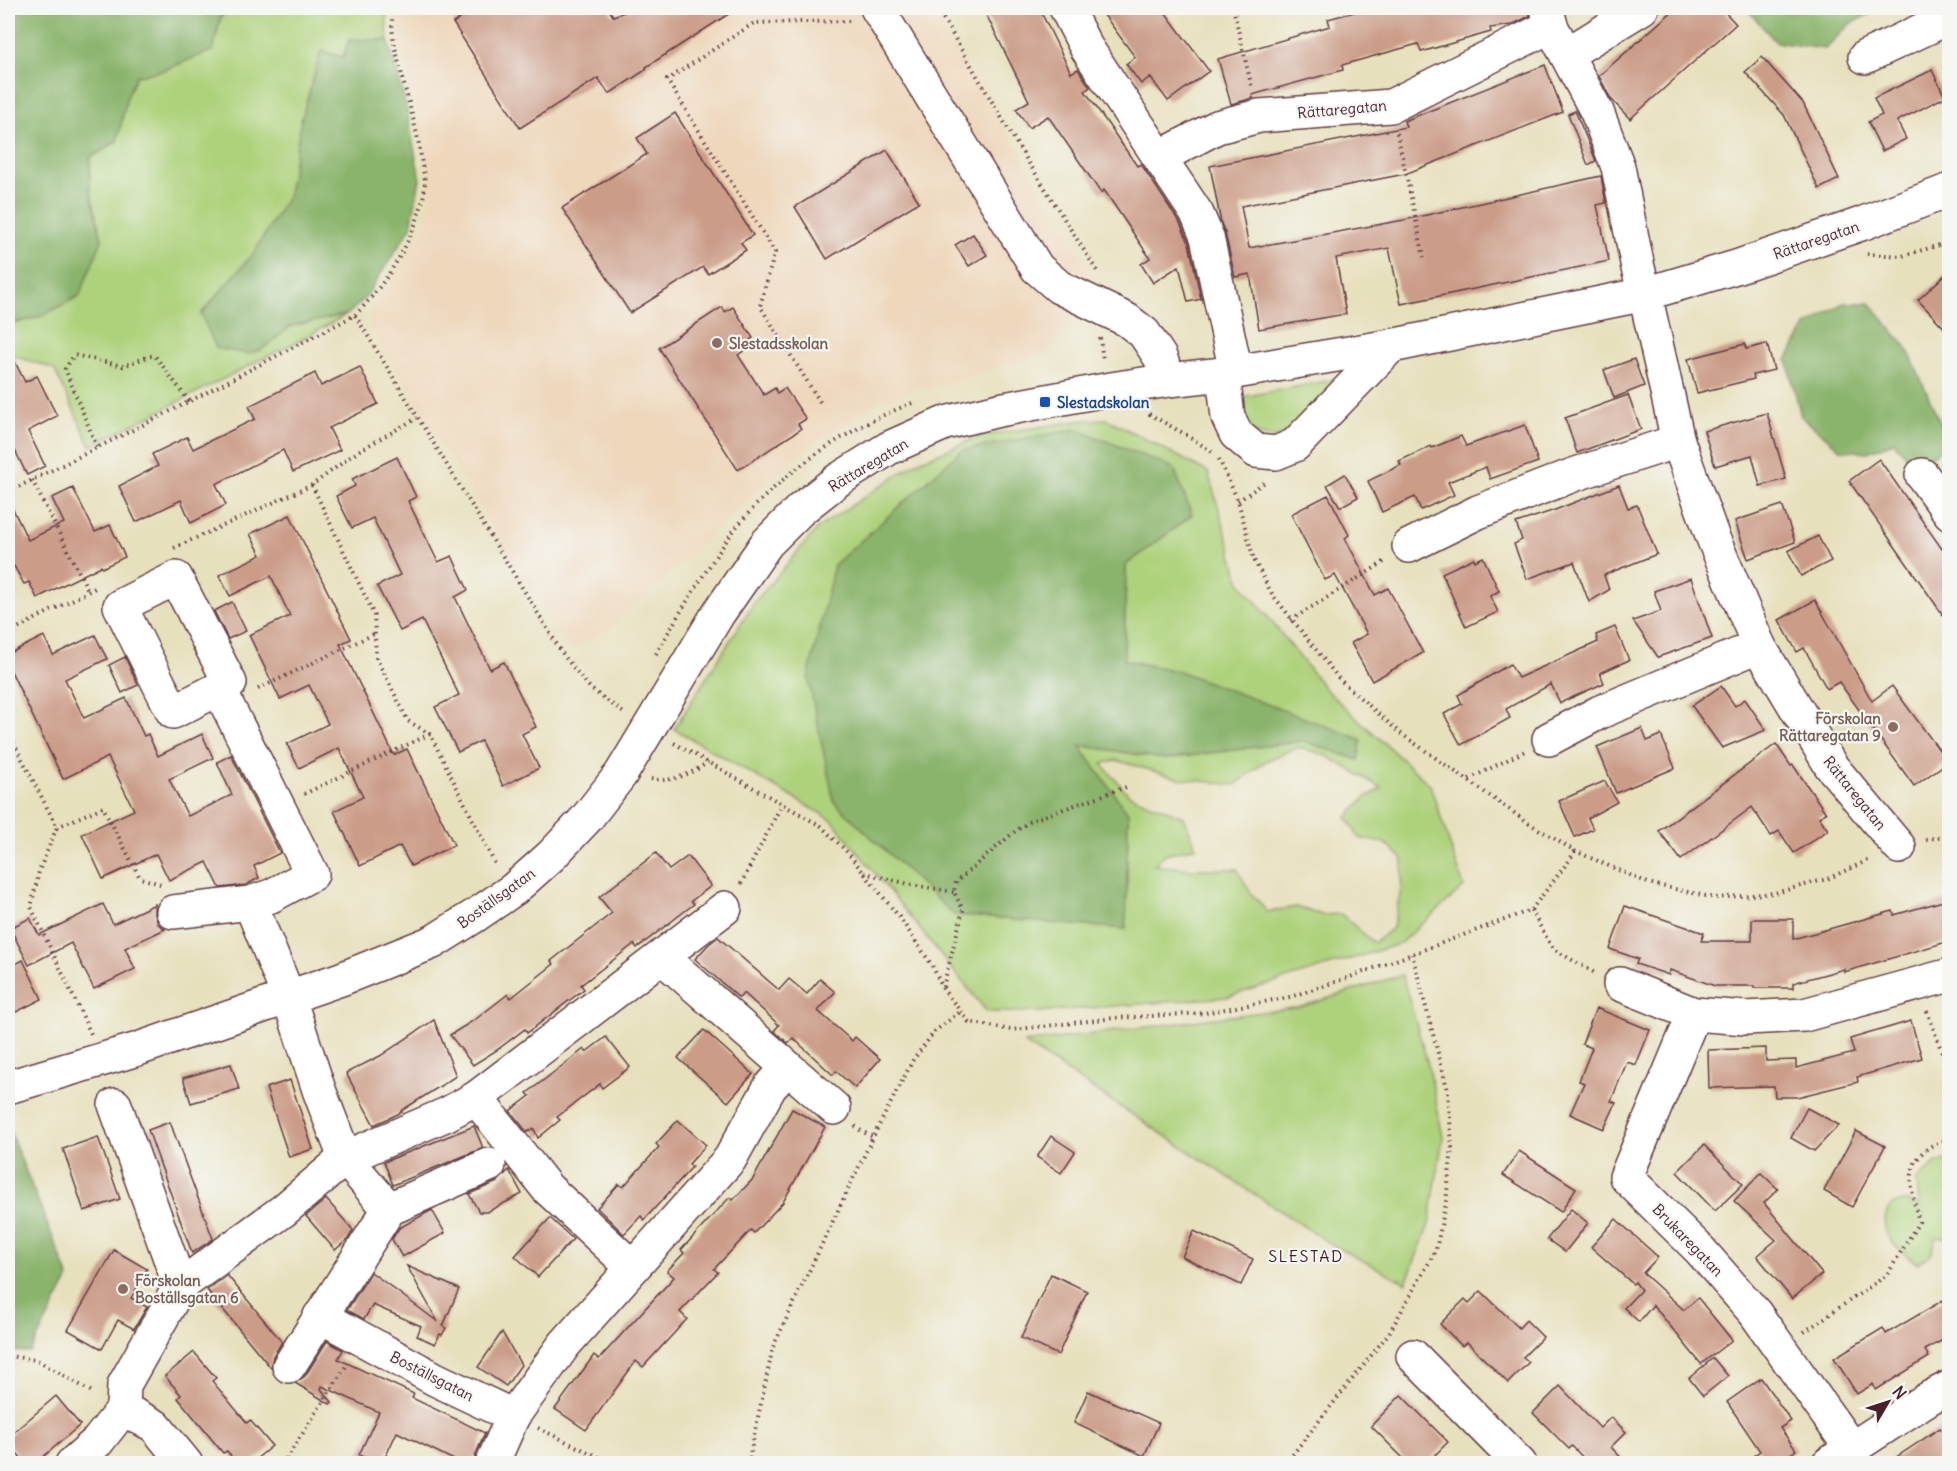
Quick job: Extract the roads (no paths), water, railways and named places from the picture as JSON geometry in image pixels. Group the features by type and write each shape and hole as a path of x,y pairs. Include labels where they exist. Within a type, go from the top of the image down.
{"street":[{"path":"1066,8 1086,47 1197,214 1206,237 1229,373 1228,417 1236,434 1256,451 1276,453 1295,445 1391,346"},
{"path":"1567,54 1642,8"},
{"path":"869,12 1036,268 1059,287 1127,320 1144,333 1160,357 1169,380"},
{"name":"Rättaregatan","path":"1160,157 1217,127 1258,116 1391,106 1549,17 1597,112 1618,167 1638,268 1678,441 1713,538 1759,646 1831,766 1899,847"},
{"path":"1865,57 1950,17"},
{"name":"Rättaregatan","path":"630,721 718,614 767,543 801,510 838,480 889,448 945,423 999,410 1111,389 1229,373 1391,346 1645,294 1798,246 1950,190"},
{"path":"1409,546 1489,508 1573,475 1678,441"},
{"path":"1922,475 1950,513"},
{"path":"1549,739 1600,712 1759,646"},
{"path":"186,910 250,903 271,896 312,874 222,697"},
{"name":"Boställsgatan","path":"8,1087 138,1049 289,998 433,942 514,889 551,856 586,819 621,774 630,721"},
{"path":"250,903 289,998 319,1090 345,1158 389,1209"},
{"path":"72,1464 98,1441 123,1409 124,1385 180,1286 284,1210 345,1158 447,1114 476,1098 725,908"},
{"path":"662,957 834,1108"},
{"path":"1620,984 1694,1014 1746,1018 1804,1015 1950,975"},
{"name":"Brukaregatan","path":"1694,1014 1626,1176 1699,1249 1755,1313 1781,1347 1840,1456 1929,1398 1950,1387"},
{"path":"492,1464 513,1416 564,1345 730,1158 770,1087 788,1068"},
{"path":"476,1098 547,1188 632,1267"},
{"path":"115,1105 180,1286"},
{"path":"289,1366 389,1209 489,1165"},
{"name":"Boställsgatan","path":"320,1316 435,1379 513,1416"},
{"path":"1413,1356 1521,1464"},
{"path":"123,1409 155,1426 186,1464"}],"place":[{"name":"Slestadsskolan","path":"717,343"},
{"name":"Slestadskolan","path":"1045,402"},
{"name":"Förskolan Rättaregatan 9","path":"1893,727"},
{"name":"Förskolan Boställsgatan 6","path":"123,1289"}],"district":[{"name":"SLESTAD","path":"1306,1256"}]}
